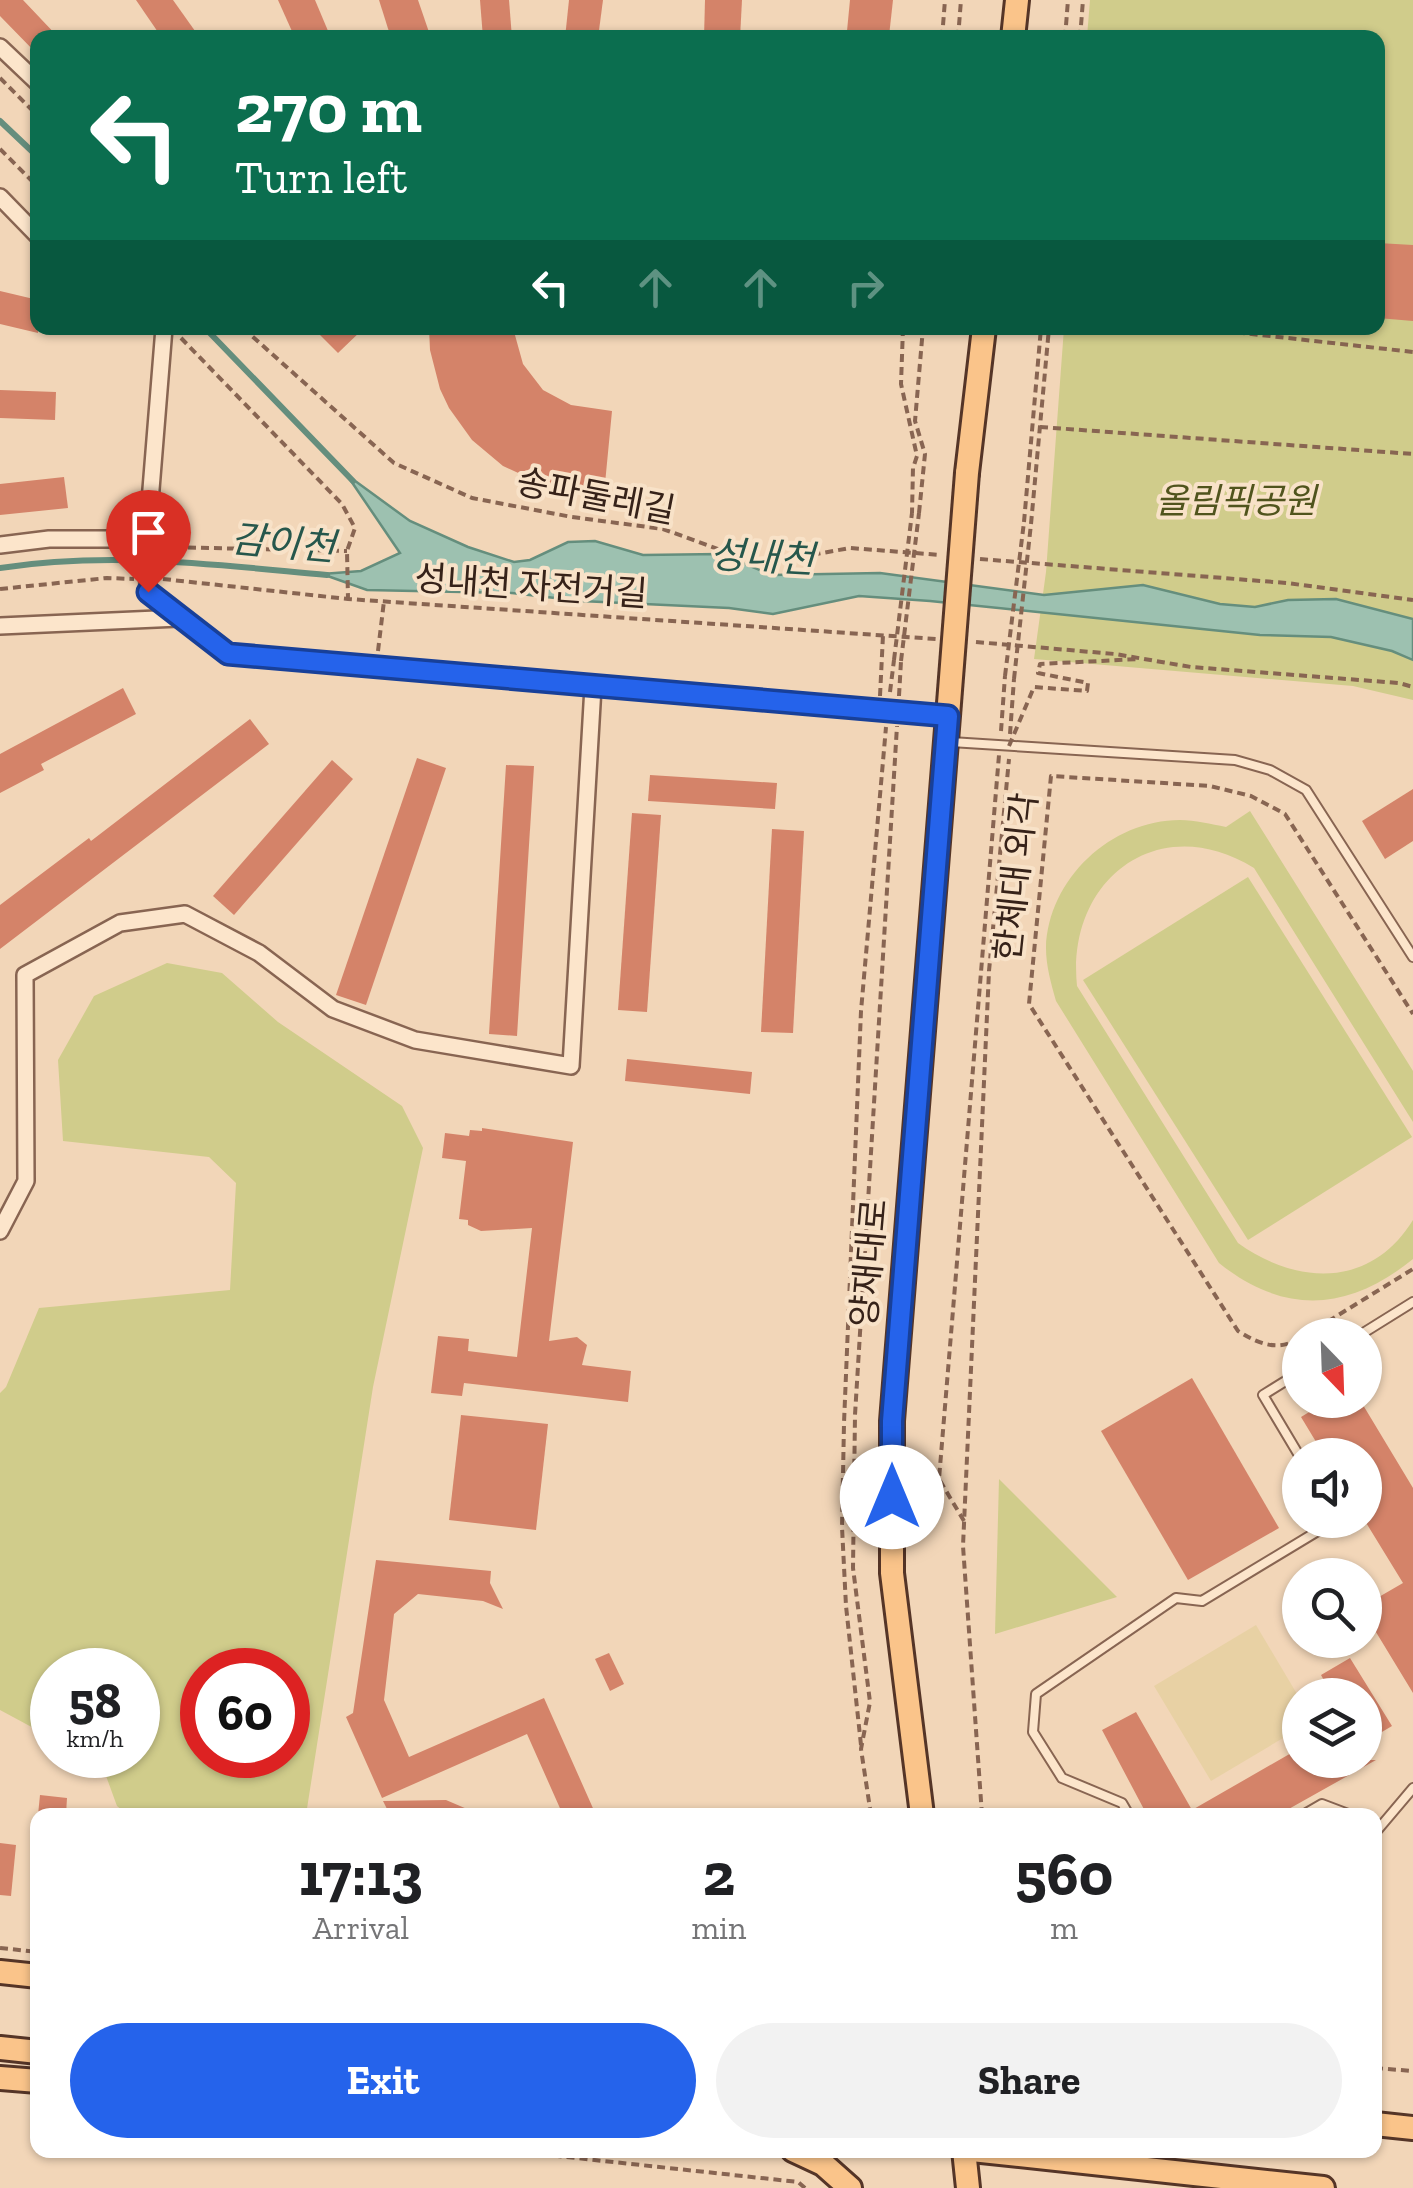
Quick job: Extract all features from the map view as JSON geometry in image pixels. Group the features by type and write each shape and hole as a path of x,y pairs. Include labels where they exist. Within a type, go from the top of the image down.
{"main road":[{"path":"1014,30 1017,0"},
{"name":"양재대로","path":"921,1808 892,1573 892,1421 967,473 983,335"},
{"path":"0,1972 30,1975"},
{"path":"0,2048 30,2051"},
{"path":"0,2078 30,2081"},
{"path":"1382,2125 1413,2128"},
{"path":"810,2158 850,2188"},
{"path":"965,2158 968,2188"},
{"path":"1039,2158 1323,2188"},
{"path":"1178,2188 1206,2178"}],"street":[{"path":"0,47 30,75"},
{"path":"0,197 30,228"},
{"path":"167,335 153,543 145,585 179,618 228,654 948,716"},
{"path":"0,545 49,539 153,543"},
{"path":"0,626 179,618"},
{"path":"0,1231 26,1182 25,976 120,923 184,914 259,953 333,1008 415,1040 571,1066 593,687"}],"lane":[{"path":"946,742 1234,760 1270,770 1306,790 1413,956"},
{"path":"1382,1321 1413,1302"},
{"path":"1282,1383 1263,1395 1289,1438"},
{"path":"1125,1808 1122,1803 1062,1778 1033,1732 1036,1694 1176,1598 1202,1601 1306,1538"},
{"path":"1382,1822 1413,1788"}],"path":[{"path":"943,30 945,0"},
{"path":"959,30 961,0"},
{"path":"1066,30 1068,0"},
{"path":"1080,30 1082,0"},
{"path":"0,78 30,108"},
{"path":"0,148 30,180"},
{"path":"174,335 342,504 355,528 348,551 348,598"},
{"name":"송파둘레길","path":"250,335 394,463 472,498 664,530 748,560 850,548 945,556"},
{"path":"902,335 900,384 916,456 916,513"},
{"path":"883,711 897,660 925,454 915,421 922,335"},
{"path":"964,1521 939,1479 1028,523 1041,335"},
{"path":"982,1808 964,1521 1006,676 1040,427 1048,335"},
{"path":"1261,335 1413,352"},
{"path":"1040,427 1413,454"},
{"path":"153,543 348,551"},
{"path":"964,558 1287,583 1413,600"},
{"path":"0,589 107,578 145,585"},
{"name":"성내천 자전거길","path":"160,579 384,601 941,640"},
{"path":"376,667 384,601"},
{"path":"870,1808 846,1606 842,1526 861,1010 883,711 883,634"},
{"path":"960,641 1139,658 1191,668 1399,682 1413,687"},
{"path":"1005,745 1034,688 1087,691 1088,682 1038,673 1040,664 1139,658"},
{"name":"한체대 외각","path":"1282,1346 1258,1344 1238,1331 1029,1004 1051,776 1210,786 1251,796 1285,814 1413,1014"},
{"path":"861,1750 870,1702 853,1568 855,1415 893,784"},
{"name":"한체대 외각","path":"1334,1318 1413,1270"},
{"path":"0,1948 30,1951"},
{"path":"1382,2069 1413,2071"},
{"path":"576,2158 798,2182 805,2188"}],"shaded area":[{"name":"성내천","path":"347,475 410,521 514,562 530,560 568,542 595,541 643,555 720,554 772,575 880,573 1044,595 1143,585 1220,604 1255,607 1288,600 1336,599 1413,619 1413,660 1331,637 1260,635 859,596 773,614 512,593 367,590 322,574 361,571 400,553"},
{"path":"1256,1625 1288,1678 1282,1678 1282,1739 1211,1781 1154,1686"}],"green space":[{"name":"올림픽공원","path":"1090,0 1413,0 1413,700 1353,686 1034,659 1046,572 1063,335 1385,335 1385,30 1088,30"},
{"path":"1250,811 1413,1071 1413,1122 1254,868 1219,852 1185,846 1153,851 1126,865 1103,886 1087,914 1078,948 1077,986 1238,1243 1285,1267 1332,1273 1376,1258 1396,1242 1413,1220 1413,1259 1389,1277 1340,1297 1292,1299 1243,1280 1219,1263 1056,1001 1048,968 1046,948 1058,899 1071,877 1108,842 1155,823 1186,820 1226,827"},
{"path":"1248,877 1412,1137 1248,1240 1083,980"},
{"path":"167,963 222,973 278,1022 402,1106 423,1148 373,1387 307,1808 117,1806 107,1778 160,1778 160,1648 30,1648 30,1726 0,1710 0,1393 39,1308 230,1290 236,1183 209,1157 63,1141 58,1060 94,996"},
{"path":"999,1479 1117,1597 995,1634"}],"building":[{"path":"0,0 23,0 51,30 30,30 30,47 0,16"},
{"path":"136,0 173,0 194,30 157,30"},
{"path":"278,0 315,0 328,30 291,30"},
{"path":"379,0 418,0 428,30 388,30"},
{"path":"480,0 509,0 511,30 482,30"},
{"path":"569,0 603,0 599,30 566,30"},
{"path":"705,0 742,0 740,30 704,30"},
{"path":"850,0 893,0 890,30 847,30"},
{"path":"1385,243 1413,245 1413,321 1385,319"},
{"path":"0,291 30,298 30,331 0,324"},
{"path":"320,335 357,335 338,353"},
{"path":"429,335 515,335 523,364 543,390 571,405 612,411 604,494 540,483 503,466 472,440 449,408 430,350"},
{"path":"0,390 56,392 55,420 0,418"},
{"path":"64,477 68,508 0,515 0,484"},
{"path":"123,688 136,714 41,764 44,770 0,793 0,754"},
{"path":"250,719 269,744 0,949 0,905"},
{"path":"417,758 446,768 366,1005 336,995"},
{"path":"332,760 353,779 234,915 213,896"},
{"path":"506,765 534,766 517,1036 489,1034"},
{"path":"650,775 777,783 775,809 648,801"},
{"path":"1413,789 1413,841 1385,859 1362,821"},
{"path":"632,813 661,815 647,1012 618,1010"},
{"path":"772,829 804,831 793,1033 761,1032"},
{"path":"627,1059 752,1072 750,1094 625,1081"},
{"path":"482,1128 573,1142 549,1341 577,1337 587,1345 582,1365 631,1371 628,1402 464,1383 462,1396 431,1393 438,1336 469,1339 468,1351 517,1357 532,1228 481,1231 468,1225 468,1220 459,1219 466,1161 442,1158 445,1133 469,1136 470,1130"},
{"path":"1192,1378 1279,1528 1188,1580 1101,1431"},
{"path":"461,1415 548,1424 536,1530 449,1520"},
{"path":"1302,1418 1371,1418 1413,1488 1413,1693 1382,1642 1382,1595 1403,1583 1375,1538 1382,1538 1382,1438 1314,1438"},
{"path":"376,1560 491,1571 490,1583 503,1609 483,1601 418,1594 394,1614 384,1700 409,1757 544,1698 593,1808 560,1808 527,1734 382,1798 346,1717 353,1713"},
{"path":"609,1653 624,1684 610,1691 595,1659"},
{"path":"1350,1658 1362,1678 1323,1678 1321,1675"},
{"path":"1382,1710 1392,1726 1382,1732"},
{"path":"1136,1712 1191,1808 1143,1808 1102,1730"},
{"path":"1282,1758 1282,1778 1344,1778 1290,1808 1195,1808"},
{"path":"40,1795 67,1798 66,1808 39,1808"},
{"path":"446,1800 465,1808 386,1808 383,1801"},
{"path":"0,1843 16,1845 11,1896 0,1895"}],"waterway":[{"name":"성내천","path":"0,121 30,149"},
{"name":"성내천","path":"212,335 353,481"},
{"name":"감이천","path":"0,568 123,560 327,575"}],"route":[{"path":"148,592 228,654 948,716 892,1421 892,1497"}]}
